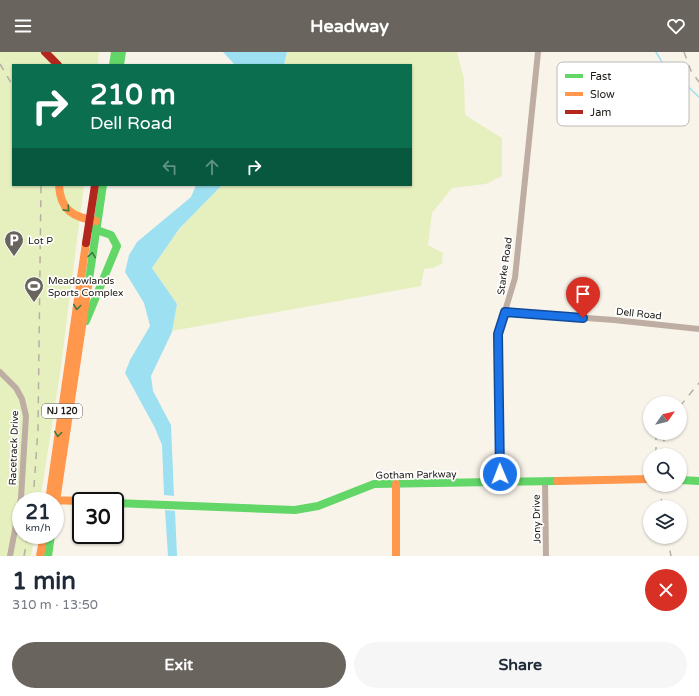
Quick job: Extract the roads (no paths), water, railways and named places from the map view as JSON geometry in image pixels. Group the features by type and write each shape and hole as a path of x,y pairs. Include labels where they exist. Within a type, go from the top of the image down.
{"main road":[{"path":"45,52 57,64"},
{"path":"113,64 115,52"},
{"path":"120,64 122,52"},
{"path":"59,186 60,198 66,209 74,216 108,232 113,236 116,243 116,250 81,335"},
{"name":"NJ 120","path":"54,492 81,335 93,225 95,186"},
{"name":"NJ 120","path":"53,492 93,225 103,186"},
{"name":"Gotham Parkway","path":"124,503 284,508 294,511 312,507 366,485 643,480"},
{"path":"687,480 699,481"},
{"path":"396,484 396,556"},
{"path":"40,556 42,544"},
{"path":"48,556 50,544"}],"street":[{"name":"Starke Road","path":"500,482 498,334 515,278 538,52"},
{"name":"Dell Road","path":"505,312 699,328"},
{"name":"Racetrack Drive","path":"0,372 9,379 20,393 26,416 21,498 10,556"},
{"name":"Jony Drive","path":"545,481 546,556"}],"water":[{"path":"223,52 287,52 284,64 234,64"},
{"path":"196,186 221,186 179,229 152,268 177,304 172,332 151,376 153,391 171,425 174,496 164,495 162,445 155,428 125,373 130,360 150,326 144,303 125,272 129,255 137,242 191,197"},
{"path":"165,510 175,511 177,556 168,556"}],"waterway":[{"path":"656,52 662,62"},
{"path":"689,88 699,97"}],"railway":[{"path":"684,52 688,62"},
{"path":"0,64 12,84"},
{"path":"689,66 699,82"},
{"path":"34,492 38,429 41,186"},
{"path":"687,398 699,383"},
{"path":"656,440 656,448"},
{"path":"662,448 664,440"},
{"path":"661,492 661,500"},
{"path":"24,556 26,544"},
{"path":"668,544 671,556"}],"place":[{"name":"Lot P","path":"14,257"},
{"name":"Meadowlands Sports Complex","path":"34,303"}]}
